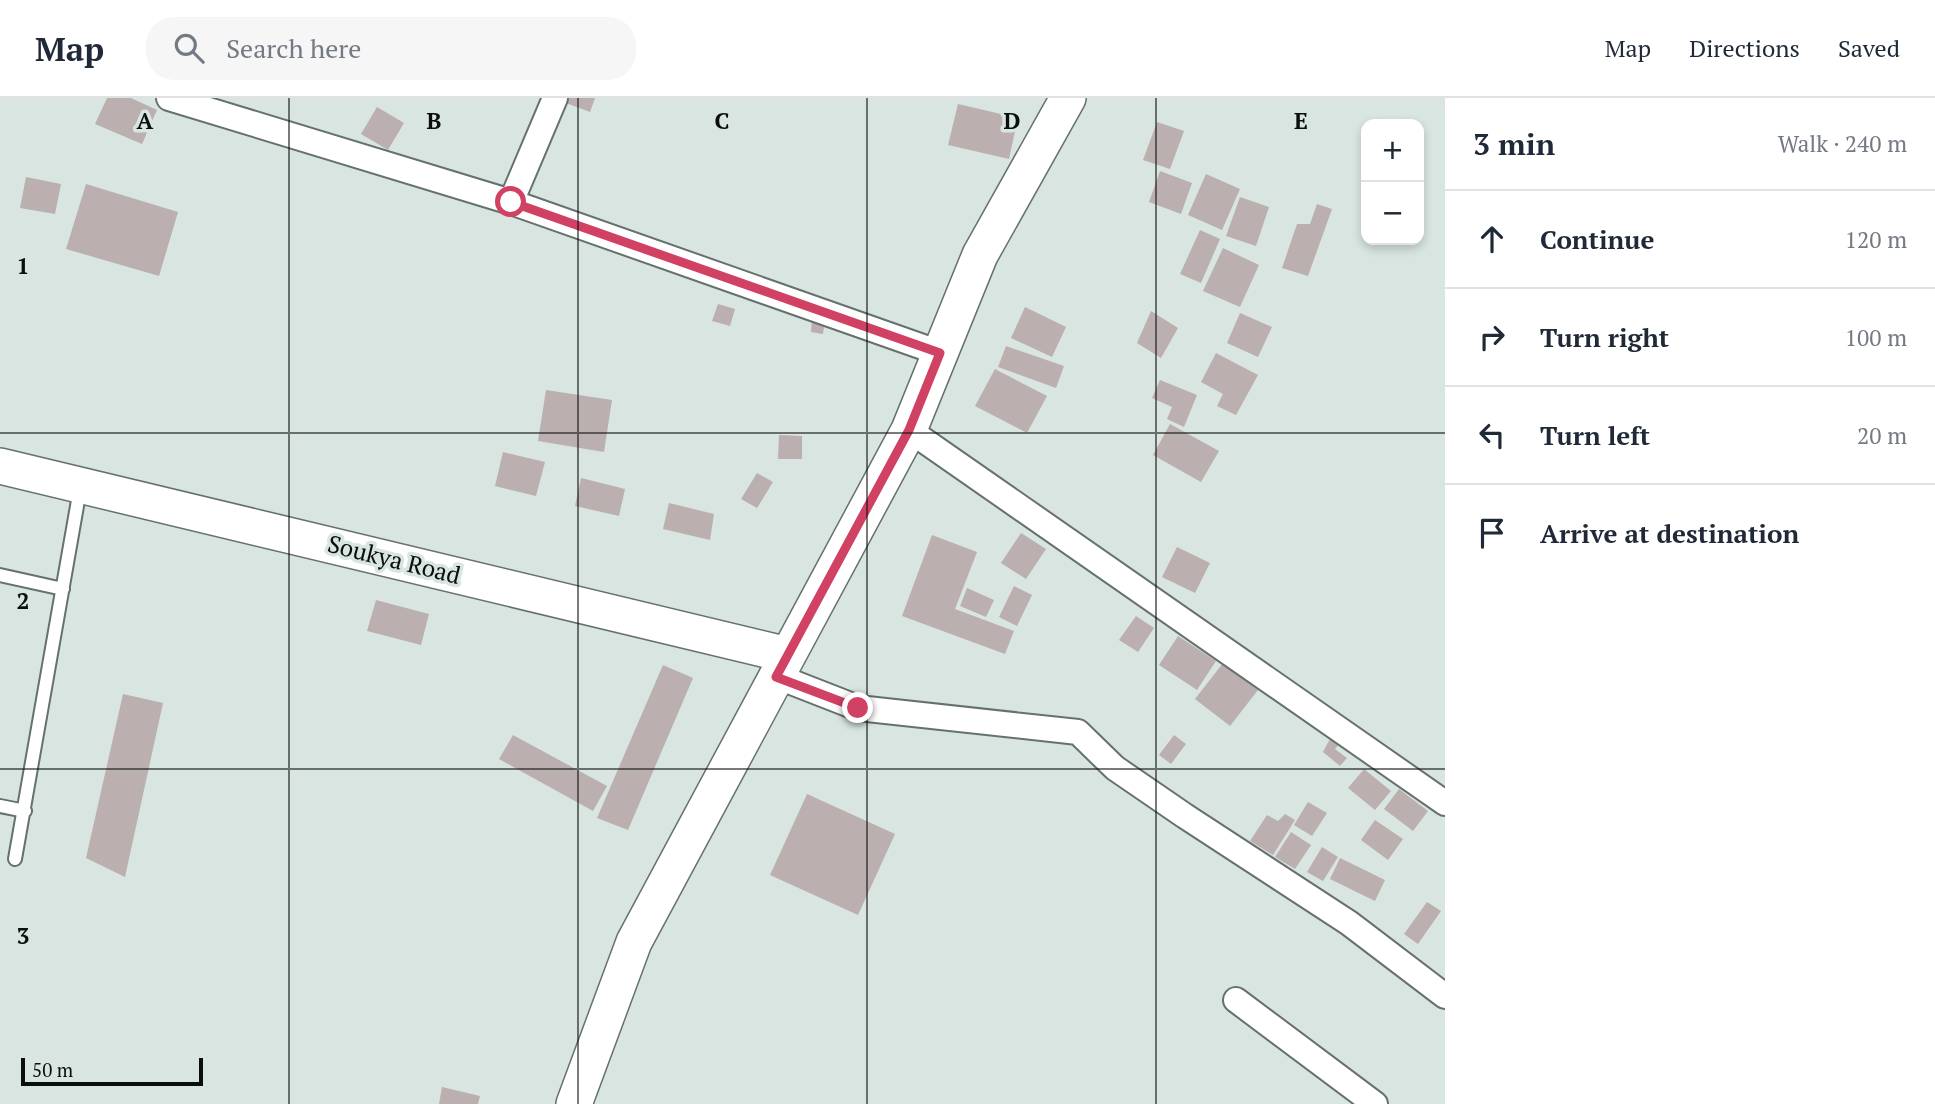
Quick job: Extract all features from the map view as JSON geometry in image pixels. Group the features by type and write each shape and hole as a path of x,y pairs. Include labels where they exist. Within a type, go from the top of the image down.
{"main road":[{"path":"574,1104 634,942 909,430 980,255 1068,98"},
{"name":"Soukya Road","path":"0,466 782,666"}],"street":[{"path":"169,98 511,202 940,353"},
{"path":"511,202 555,98"},
{"path":"909,430 1445,803"},
{"path":"782,666 858,708 1078,733 1115,768 1349,923 1445,996"},
{"path":"1236,1000 1375,1104"}],"lane":[{"path":"15,859 81,485"},
{"path":"0,575 63,589"},
{"path":"0,806 25,811"}],"building":[{"path":"107,98 131,98 157,110 142,144 95,124"},
{"path":"568,98 595,98 590,112 566,103"},
{"path":"958,104 1018,118 1009,159 948,145"},
{"path":"377,107 404,123 388,150 361,134"},
{"path":"1157,122 1184,131 1170,169 1143,160"},
{"path":"1160,171 1192,183 1181,214 1149,202"},
{"path":"1206,174 1240,189 1222,230 1188,215"},
{"path":"26,177 61,184 55,214 20,208"},
{"path":"86,184 178,212 159,276 66,249"},
{"path":"1240,197 1269,207 1256,246 1226,236"},
{"path":"1317,204 1332,209 1308,276 1282,268 1297,224 1310,224"},
{"path":"1200,230 1220,239 1201,283 1180,274"},
{"path":"1223,248 1259,265 1240,307 1203,291"},
{"path":"718,304 735,309 730,326 712,321"},
{"path":"1025,307 1066,327 1052,357 1011,338"},
{"path":"1151,311 1178,328 1161,358 1137,343"},
{"path":"1240,313 1272,327 1258,357 1227,343"},
{"path":"812,318 825,319 823,334 811,332"},
{"path":"1006,346 1064,366 1056,388 998,367"},
{"path":"1216,353 1258,375 1236,415 1217,406 1223,394 1201,382"},
{"path":"995,369 1047,396 1027,433 975,406"},
{"path":"1160,380 1197,395 1184,427 1167,419 1172,407 1152,398"},
{"path":"546,390 612,400 604,452 538,441"},
{"path":"1170,424 1219,451 1201,482 1153,455"},
{"path":"779,435 802,436 802,459 778,459"},
{"path":"503,452 545,462 536,496 495,486"},
{"path":"757,473 773,482 757,508 741,499"},
{"path":"581,478 625,489 619,516 575,506"},
{"path":"669,503 714,514 710,540 663,529"},
{"path":"1021,533 1046,549 1026,579 1001,563"},
{"path":"932,535 977,552 955,609 1014,631 1005,654 902,616"},
{"path":"1177,547 1210,563 1195,593 1162,577"},
{"path":"1014,586 1032,595 1017,626 999,617"},
{"path":"967,588 994,600 986,617 960,606"},
{"path":"376,600 429,614 421,645 367,631"},
{"path":"1136,616 1154,628 1138,652 1119,640"},
{"path":"1178,636 1216,661 1197,690 1159,665"},
{"path":"1223,663 1258,690 1230,726 1195,699"},
{"path":"663,665 693,678 628,830 597,818"},
{"path":"123,694 163,703 125,877 86,858"},
{"path":"513,735 607,786 593,811 499,759"},
{"path":"1174,735 1186,744 1171,764 1159,755"},
{"path":"1331,737 1339,744 1335,749 1347,758 1340,766 1323,752"},
{"path":"1364,769 1391,791 1375,810 1348,788"},
{"path":"1399,789 1428,811 1413,831 1384,809"},
{"path":"807,794 895,834 858,915 770,875"},
{"path":"1308,802 1327,813 1312,836 1294,825"},
{"path":"1285,814 1295,820 1273,855 1250,841 1267,815 1278,821"},
{"path":"1375,820 1403,839 1388,860 1361,840"},
{"path":"1291,832 1311,845 1295,869 1275,857"},
{"path":"1322,847 1338,857 1323,881 1307,872"},
{"path":"1340,858 1385,880 1375,901 1330,879"},
{"path":"1427,902 1441,911 1418,944 1404,934"},
{"path":"442,1087 480,1096 478,1104 439,1104"}],"route":[{"path":"511,202 940,353 909,430 776,677 858,708"}]}
